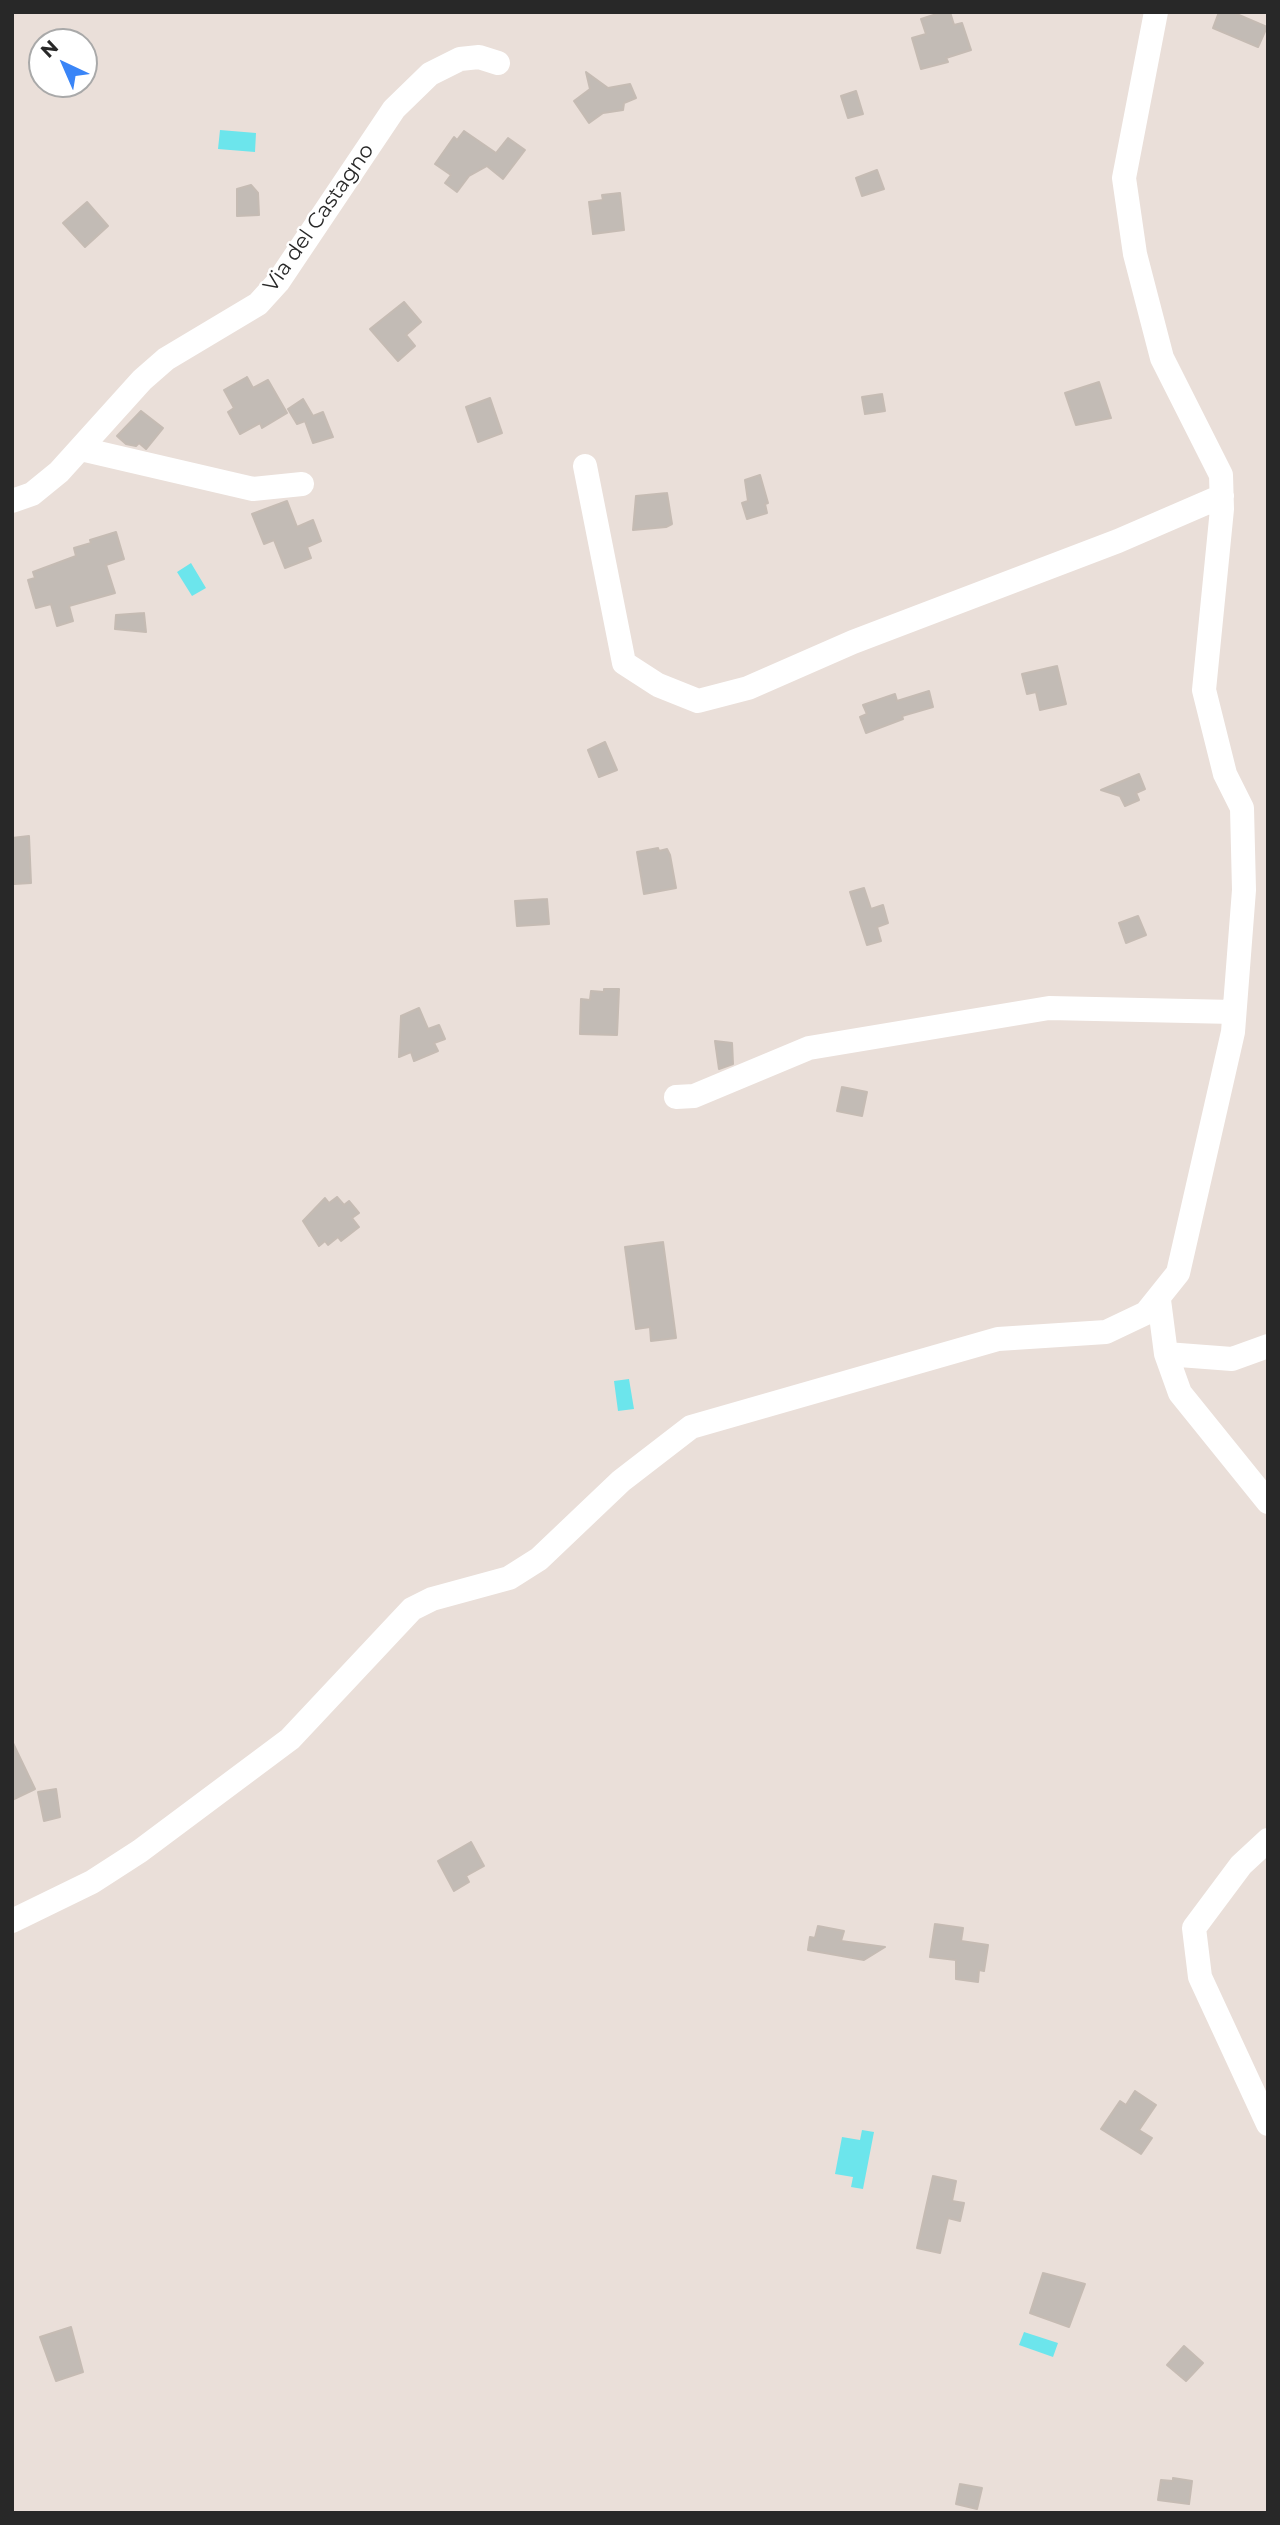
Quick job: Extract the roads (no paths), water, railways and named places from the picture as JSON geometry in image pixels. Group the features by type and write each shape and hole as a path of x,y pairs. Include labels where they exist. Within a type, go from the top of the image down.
{"street":[{"path":"12,1921 92,1882 140,1851 290,1739 412,1609 432,1599 509,1577 539,1559 621,1481 691,1427 998,1339 1106,1332 1146,1313 1160,1300 1178,1273 1206,1157 1234,1012 1244,890 1242,808 1225,774 1204,690 1222,475 1162,358 1135,254 1124,178 1156,12"},
{"name":"Via del Castagno","path":"12,501 33,494 81,449 142,380 166,359 258,304 278,282 394,109 430,74 460,59 480,57 498,63"},
{"path":"81,449 253,489 302,484"},
{"path":"585,466 624,663 658,685 698,701 748,688 853,642 1118,541 1222,496"},
{"path":"676,1097 694,1096 808,1048 1049,1008 1234,1012"},
{"path":"1160,1300 1166,1354 1180,1394 1268,1502"},
{"path":"1166,1354 1232,1359 1268,1346"},
{"path":"1268,1840 1241,1865 1194,1928 1200,1977 1268,2124"}],"water":[{"path":"220,130 256,133 255,152 218,149"},
{"path":"191,563 206,588 192,596 177,572"},
{"path":"629,1379 634,1409 618,1411 614,1381"},
{"path":"862,2130 874,2132 863,2189 851,2187 853,2177 835,2174 842,2137 860,2140"},
{"path":"1024,2332 1058,2343 1053,2357 1019,2345"}]}
